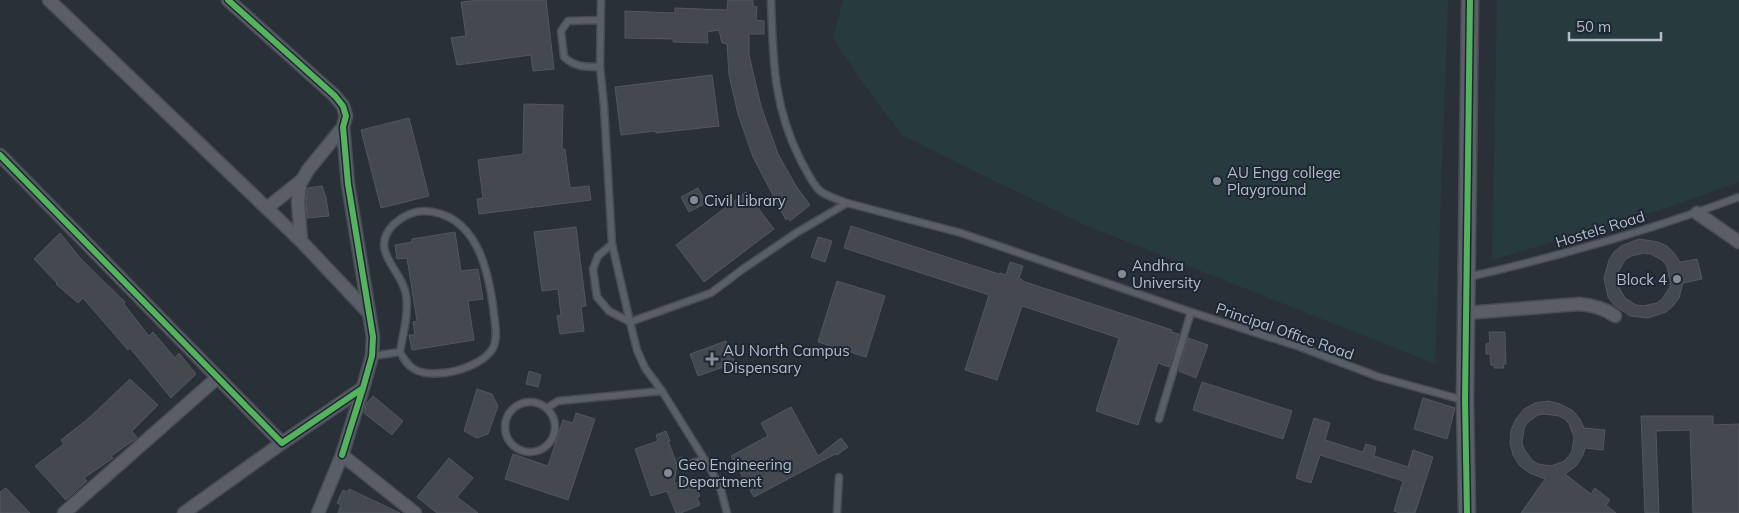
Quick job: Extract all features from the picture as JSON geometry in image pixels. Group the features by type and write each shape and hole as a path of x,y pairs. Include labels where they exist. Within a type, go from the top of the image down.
{"street":[{"path":"49,0 301,240 368,312"},
{"path":"228,0 335,96 343,106 346,116 343,128 348,184 373,336 372,356 342,455 318,513"},
{"path":"1467,513 1465,400 1470,0"},
{"path":"301,240 298,202 300,184 308,170 343,128"},
{"path":"0,155 217,378 282,442"},
{"path":"267,208 302,180"},
{"path":"1697,213 1739,242"},
{"path":"1466,312 1579,304 1594,306 1609,311 1615,316"},
{"path":"64,513 217,378"},
{"path":"184,513 282,442 363,388"},
{"path":"342,455 415,513"}],"lane":[{"path":"601,0 600,67 612,244 630,322 637,350 645,368 662,391 705,460 721,490 728,513"},
{"name":"Principal Office Road","path":"771,0 775,80 790,140 819,190 834,199 961,233 1191,312 1300,347 1379,377 1465,400"},
{"path":"600,20 568,22 561,30 564,57 576,66 600,67"},
{"name":"Hostels Road","path":"1466,278 1537,261 1697,213 1739,197"},
{"path":"612,244 598,256 592,269 597,297 609,311 630,322 711,293 796,233 847,203"},
{"path":"418,211 437,212 452,218 465,229 485,265 492,298 496,335 494,346 488,355 478,363 454,372 430,374 407,364 400,352 403,334 408,307 406,292 388,261 384,246 385,238 390,228 403,216 418,211"},
{"path":"1159,419 1191,312"},
{"path":"403,334 408,340"},
{"path":"372,356 400,352"},
{"path":"547,408 558,401 662,391"},
{"path":"524,402 540,404 547,408 555,422 555,431 552,439 540,450 532,452 516,448 506,435 506,419 510,411 524,402"},
{"path":"682,461 688,464 705,460"},
{"path":"837,513 839,477"}],"green space":[{"name":"AU Engg college Playground","path":"843,0 1448,0 1435,364 1085,225 903,136 863,83 833,38"},
{"path":"1497,0 1739,0 1739,182 1664,209 1492,260"}],"building":[{"path":"479,0 546,0 554,69 533,71 531,55 457,65 451,38 466,36 461,2"},
{"path":"728,0 753,0 753,6 757,7 756,20 764,21 764,34 749,34 749,55 761,106 778,154 796,186 810,205 790,221 788,218 786,220 753,157 738,114 729,75 727,44 722,43 719,30 707,32 708,43 673,42 673,39 625,38 625,11 675,13 675,8 727,10"},
{"path":"712,75 719,126 621,135 615,87"},
{"path":"524,104 563,105 562,149 565,149 570,188 589,186 591,200 479,214 477,199 483,198 478,160 523,154"},
{"path":"409,118 429,196 381,208 361,130"},
{"path":"322,186 329,216 307,218 306,202 308,188"},
{"name":"Civil Library","path":"698,188 706,203 689,212 681,197"},
{"path":"746,192 774,229 704,282 676,245"},
{"path":"851,226 999,274 1006,275 1010,262 1023,266 1019,278 1025,282 1172,330 1171,332 1179,334 1169,367 1158,363 1138,425 1096,411 1119,338 1022,306 997,380 965,370 989,295 844,248"},
{"path":"576,227 586,306 581,307 584,331 560,334 557,316 561,315 558,289 542,291 534,232"},
{"path":"455,232 461,271 478,269 483,299 468,301 474,340 412,350 409,335 415,335 413,322 417,321 407,258 397,259 395,245 412,242 412,239"},
{"path":"60,233 81,259 125,302 124,304 149,336 153,332 175,358 179,353 196,374 171,398 130,348 128,350 83,298 78,303 56,284 34,259"},
{"path":"818,237 832,241 825,262 811,257"},
{"name":"Block 4","path":"1639,239 1658,242 1667,246 1680,262 1697,259 1702,279 1683,283 1679,298 1666,312 1648,318 1630,316 1614,305 1608,297 1604,278 1609,260 1621,246","holes":["1644,253 1651,254 1663,261 1667,267 1670,287 1657,303 1643,306 1636,305 1625,298 1618,286 1618,272 1625,260 1631,256"]},
{"path":"837,281 885,296 866,357 818,342"},
{"path":"1489,332 1505,332 1506,364 1503,364 1504,368 1494,368 1494,365 1491,365 1490,354 1486,354 1486,344 1490,343"},
{"path":"1188,338 1208,345 1196,378 1179,371"},
{"name":"AU North Campus Dispensary","path":"726,341 735,363 698,376 690,354"},
{"path":"529,371 541,375 538,387 526,384"},
{"path":"130,379 158,405 132,431 137,438 111,456 113,458 84,478 87,481 66,500 35,466 64,444 61,440 89,418"},
{"path":"1202,382 1292,411 1283,439 1193,410"},
{"path":"477,389 492,394 498,406 488,434 477,438 464,431"},
{"path":"373,396 403,421 392,435 364,413 366,404"},
{"path":"1423,398 1455,408 1447,439 1414,429"},
{"path":"1548,401 1560,404 1572,410 1580,419 1584,428 1605,430 1603,450 1585,448 1576,466 1565,474 1591,494 1595,488 1610,500 1606,505 1616,513 1521,513 1545,479 1530,473 1520,466 1513,455 1510,443 1511,430 1516,419 1524,409 1535,403","holes":["1538,415 1559,416 1569,424 1574,437 1572,451 1564,461 1551,466 1538,464 1532,460 1524,449 1522,443 1524,429 1527,423"]},
{"path":"791,407 818,456 841,438 848,447 837,455 835,454 754,497 731,456 768,436 761,423"},
{"path":"576,413 595,419 568,500 505,479 513,454 548,466 563,420 573,423"},
{"path":"1641,416 1713,416 1713,425 1739,424 1739,513 1693,513 1690,430 1656,431 1659,513 1645,513"},
{"path":"1314,418 1330,423 1325,440 1363,452 1366,444 1376,447 1374,456 1408,467 1413,450 1433,457 1415,513 1394,511 1403,481 1320,455 1311,483 1296,478"},
{"name":"Geo Engineering Department","path":"666,431 677,464 674,484 690,478 691,481 695,479 699,489 697,490 700,496 697,497 700,505 681,513 676,513 667,491 651,496 635,449 658,441 656,435"},
{"path":"449,458 473,478 457,497 478,513 437,513 417,497"},
{"path":"6,488 30,513 0,513 0,492"},
{"path":"349,489 400,513 338,513 341,505 337,503 343,490 347,492"}],"cycle path":[{"path":"228,0 335,96 343,106 346,116 343,127 348,184 373,337 372,356 363,388"},
{"path":"1467,513 1465,400 1470,0"},
{"path":"0,155 282,443 363,388 342,455"}],"place":[{"name":"AU Engg college Playground","path":"1217,181"},
{"name":"Civil Library","path":"694,200"},
{"name":"Andhra University","path":"1122,274"},
{"name":"Block 4","path":"1677,279"},
{"name":"AU North Campus Dispensary","path":"712,359"},
{"name":"Geo Engineering Department","path":"668,473"}]}
